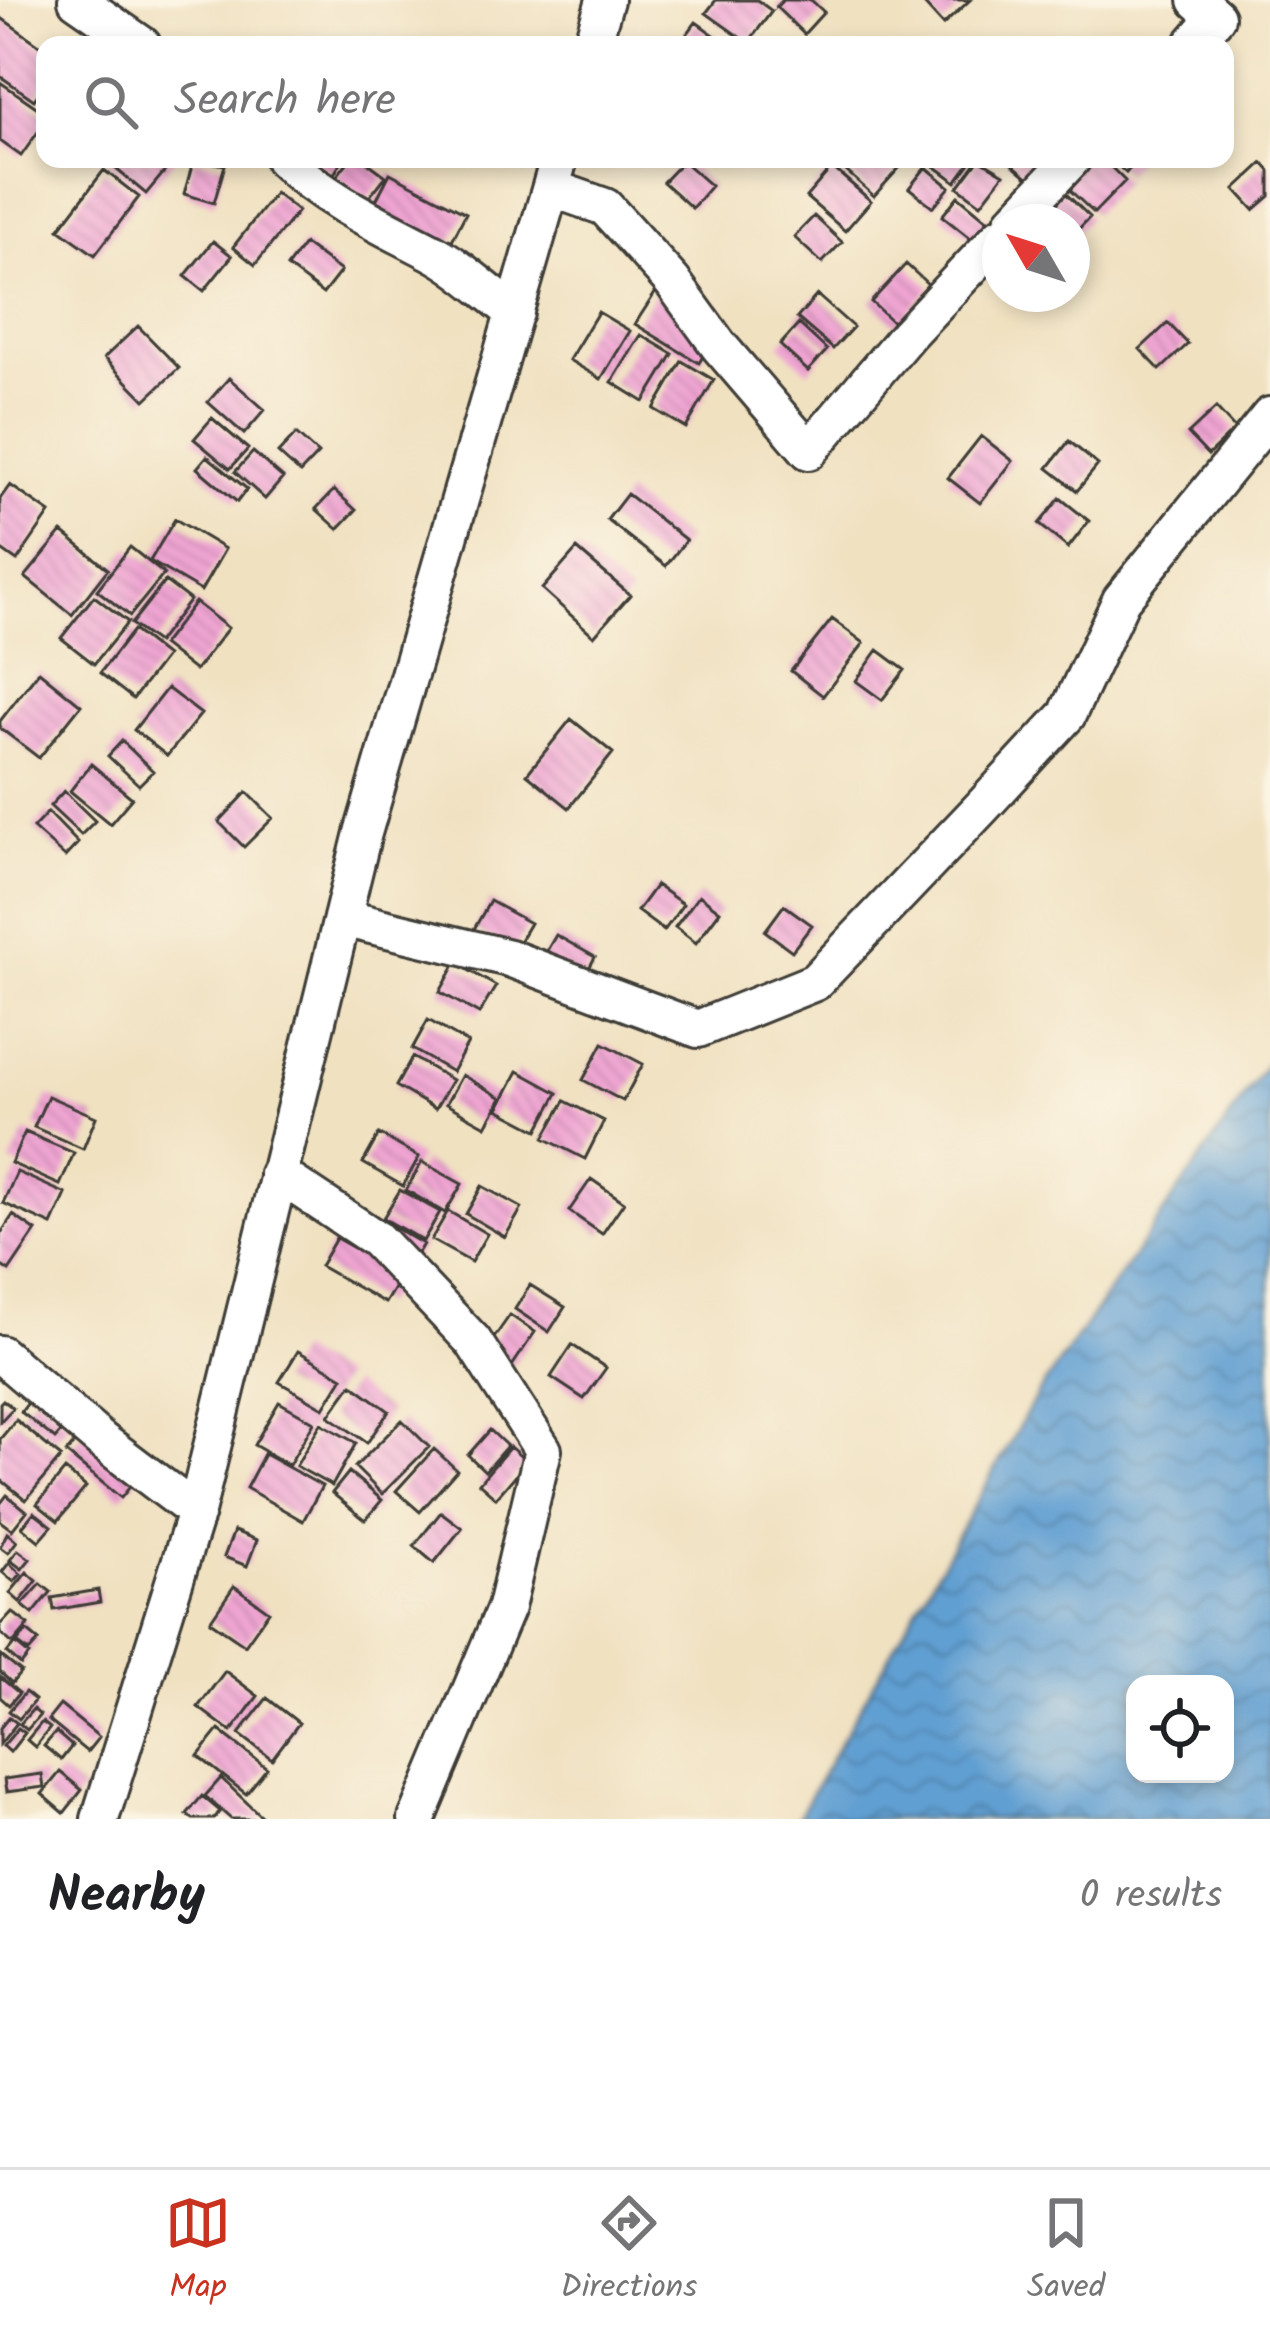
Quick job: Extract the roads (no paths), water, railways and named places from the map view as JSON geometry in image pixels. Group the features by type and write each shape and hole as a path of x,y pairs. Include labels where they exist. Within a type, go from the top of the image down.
{"street":[{"path":"77,0 129,36"},
{"path":"595,36 605,0"},
{"path":"1197,0 1216,17 1200,36"},
{"path":"293,168 311,185 394,236 435,253 515,313"},
{"path":"1030,204 1064,168"},
{"path":"100,1819 196,1512 363,833 555,174 605,207 672,281 719,346 809,451 982,255"},
{"path":"343,918 509,958 698,1030 814,982 1067,715 1121,600 1270,416"},
{"path":"278,1174 376,1239 473,1341 543,1450 506,1607 417,1819"},
{"path":"0,1354 196,1512"}],"water":[{"path":"1270,1059 1270,1819 797,1819 1037,1395"}]}
